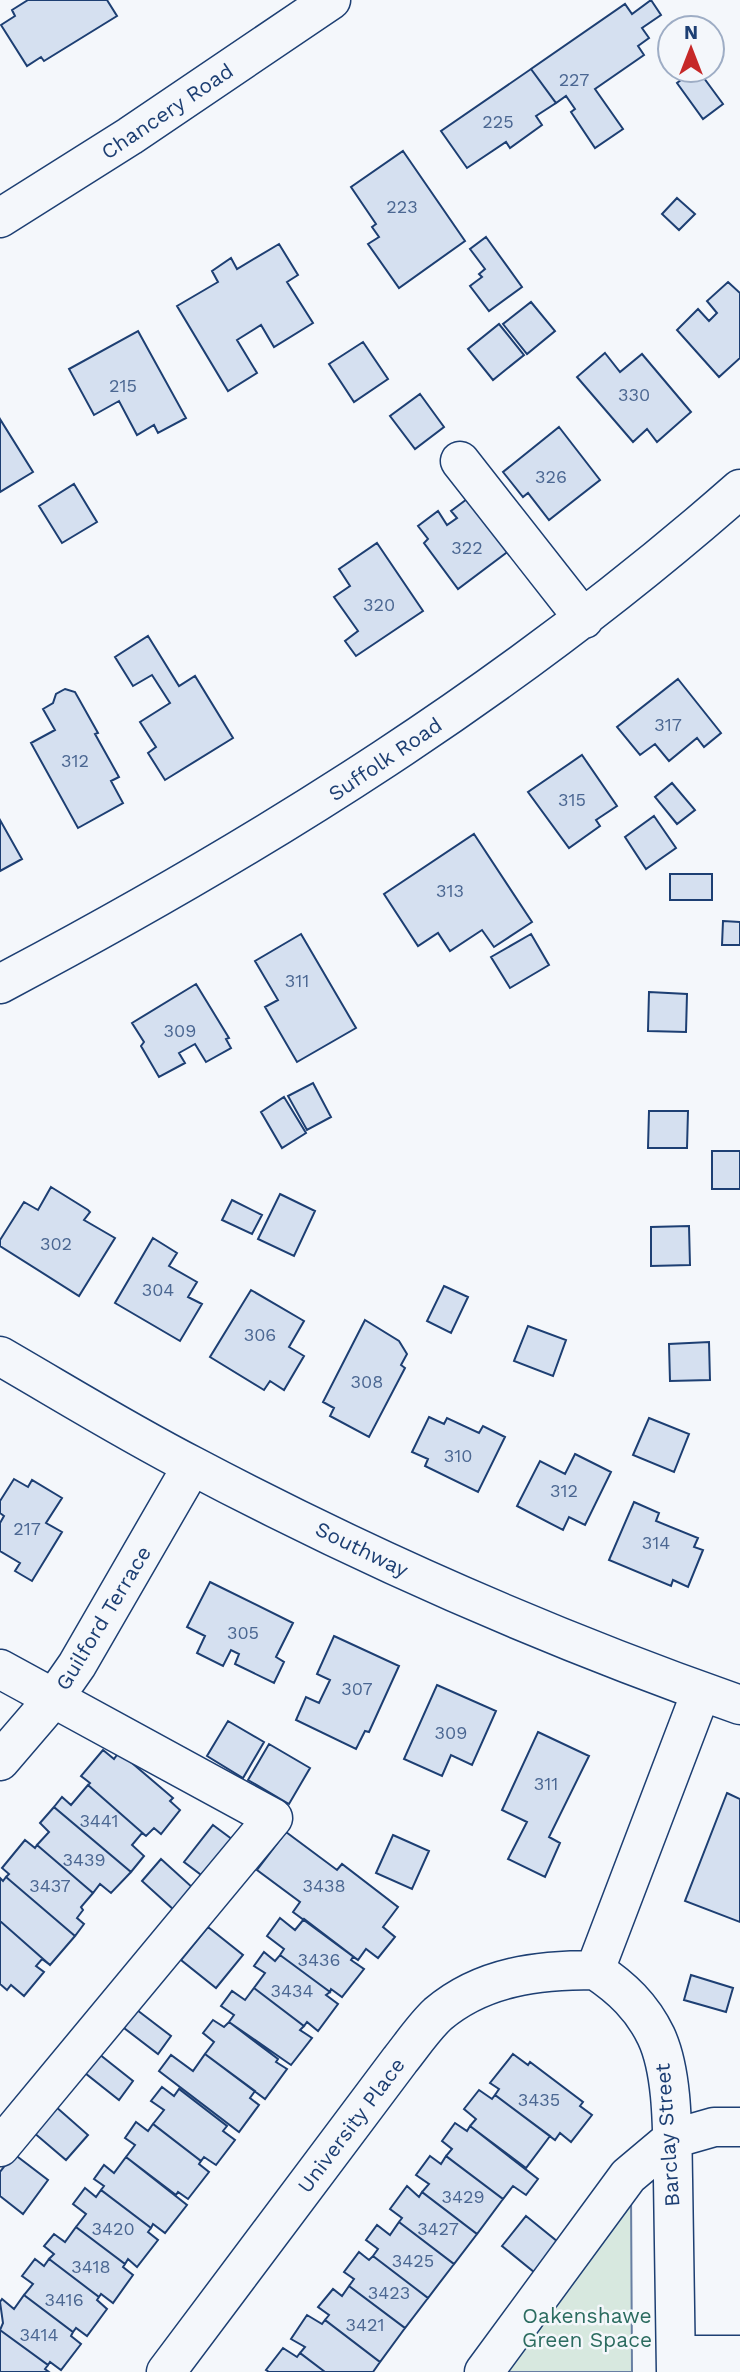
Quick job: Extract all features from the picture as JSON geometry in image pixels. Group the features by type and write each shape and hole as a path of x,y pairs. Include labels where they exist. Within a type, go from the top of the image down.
{"street":[{"name":"Chancery Road","path":"0,218 130,136 331,0"},
{"path":"460,461 584,619"},
{"name":"Suffolk Road","path":"0,984 271,833 369,771 584,619 740,489"},
{"name":"Southway","path":"0,1356 192,1466 437,1586 701,1692 740,1705"},
{"name":"Guilford Terrace","path":"0,1761 54,1698 124,1586 192,1466"},
{"path":"0,1669 273,1818 0,2147"},
{"path":"596,1970 701,1692"},
{"name":"University Place","path":"166,2372 400,2060 437,2015 468,1993 504,1979 550,1970 596,1970"},
{"name":"Barclay Street","path":"596,1970 621,1987 641,2010 657,2038 666,2071 672,2139 676,2364"},
{"path":"484,2372 628,2176 672,2139 703,2129 740,2127"},
{"path":"676,2364 740,2355"}],"green space":[{"name":"Oakenshawe Green Space","path":"631,2191 632,2372 499,2372"}],"building":[{"path":"28,0 107,0 117,16 44,61 41,57 27,66 1,25 15,16 12,10"},
{"path":"651,0 660,14 656,14 656,18 642,28 649,38 638,46 644,55 595,89 623,129 595,148 571,112 575,109 566,96 556,103 531,69 625,4 632,14"},
{"path":"531,69 556,103 536,116 542,125 510,148 506,142 467,168 441,131"},
{"path":"678,84 708,84 723,104 703,119"},
{"path":"403,151 465,241 399,288 368,244 379,237 372,227 376,224 351,187"},
{"path":"677,198 695,214 679,230 662,214"},
{"path":"486,237 522,287 489,311 470,286 482,277 479,274 485,269 470,249"},
{"path":"279,244 298,275 287,282 313,323 274,347 261,325 237,340 257,373 228,391 177,306 218,282 212,271 231,258 237,269"},
{"path":"728,282 740,293 740,358 719,377 677,330 698,309 709,321 717,313 707,301"},
{"path":"531,302 555,331 527,354 503,324"},
{"path":"499,324 524,355 493,380 468,349"},
{"path":"138,331 186,418 158,433 154,425 137,435 119,401 94,415 69,369"},
{"path":"363,342 388,379 354,402 329,364"},
{"path":"605,353 620,372 642,354 691,412 657,442 647,429 633,442 577,377"},
{"path":"420,394 444,427 415,449 390,416"},
{"path":"0,419 33,472 0,492"},
{"path":"559,427 600,480 549,520 528,493 523,497 503,472"},
{"path":"74,484 97,522 62,543 39,506"},
{"path":"467,499 510,550 458,589 424,543 428,539 418,526 438,511 447,525 457,518 451,511"},
{"path":"377,543 423,611 356,656 345,641 358,631 334,597 350,586 339,569"},
{"path":"148,636 179,686 195,676 233,738 165,780 148,753 156,747 140,722 170,703 152,675 133,686 115,657"},
{"path":"678,679 721,733 704,747 697,738 669,761 655,744 640,755 617,727"},
{"path":"65,689 75,692 98,733 95,734 119,777 111,781 123,803 78,828 31,743 55,730 43,709 53,703 56,694"},
{"path":"582,755 617,806 596,820 600,826 569,848 528,792"},
{"path":"672,783 695,810 677,824 655,797"},
{"path":"654,816 676,848 646,869 625,837"},
{"path":"0,820 22,859 0,871"},
{"path":"474,834 532,922 494,947 482,930 450,951 438,933 418,946 384,894"},
{"path":"670,874 712,874 712,900 670,900"},
{"path":"723,921 740,922 740,945 722,945"},
{"path":"301,934 356,1028 297,1062 265,1007 278,1000 255,961"},
{"path":"531,934 549,965 510,988 491,957"},
{"path":"196,984 229,1038 226,1039 231,1048 206,1062 195,1044 179,1053 185,1063 159,1077 141,1046 144,1042 132,1023"},
{"path":"649,992 687,994 686,1032 648,1031"},
{"path":"313,1083 331,1117 307,1130 288,1096"},
{"path":"284,1097 306,1133 282,1148 261,1112"},
{"path":"649,1111 688,1111 687,1148 648,1148"},
{"path":"712,1151 740,1151 740,1189 712,1189"},
{"path":"51,1187 90,1212 84,1220 115,1238 79,1296 0,1246 0,1240 24,1202 38,1210"},
{"path":"280,1194 315,1211 294,1256 258,1239"},
{"path":"232,1200 262,1215 252,1234 222,1220"},
{"path":"689,1226 690,1265 651,1266 651,1227"},
{"path":"153,1238 177,1253 169,1266 197,1282 188,1297 202,1304 180,1341 115,1303"},
{"path":"444,1286 468,1297 451,1333 427,1321"},
{"path":"251,1290 304,1321 289,1347 304,1356 284,1390 270,1381 264,1390 210,1357"},
{"path":"365,1320 399,1341 407,1354 401,1365 405,1368 369,1437 330,1416 334,1408 323,1402"},
{"path":"528,1326 566,1340 553,1376 514,1361"},
{"path":"709,1342 710,1380 670,1381 669,1344"},
{"path":"429,1417 444,1424 447,1418 479,1433 483,1426 505,1437 478,1492 425,1466 428,1459 412,1452"},
{"path":"649,1418 689,1434 674,1472 633,1455"},
{"path":"575,1454 611,1472 585,1525 569,1517 563,1530 517,1506 540,1461 565,1474"},
{"path":"14,1479 28,1487 32,1480 62,1498 46,1523 62,1532 32,1581 15,1571 20,1563 0,1551 0,1523 4,1516 0,1513 0,1501"},
{"path":"634,1502 659,1513 656,1521 698,1538 694,1547 703,1550 688,1587 673,1580 671,1586 609,1560"},
{"path":"210,1582 293,1623 276,1657 284,1662 274,1683 235,1664 239,1654 231,1650 223,1666 197,1653 205,1636 187,1627"},
{"path":"334,1636 399,1666 369,1732 365,1731 356,1749 296,1720 306,1697 319,1703 330,1680 317,1674"},
{"path":"437,1685 496,1711 472,1765 451,1755 442,1776 404,1759"},
{"path":"228,1721 264,1742 243,1778 207,1756"},
{"path":"538,1732 589,1756 549,1837 560,1843 545,1877 508,1859 527,1822 502,1810"},
{"path":"269,1744 310,1768 289,1804 248,1780"},
{"path":"103,1750 114,1759 119,1752 173,1798 170,1801 180,1810 161,1834 154,1828 146,1836 81,1776"},
{"path":"88,1785 146,1836 142,1833 132,1845 144,1856 131,1872 54,1807 62,1797 71,1805"},
{"path":"727,1793 740,1799 740,1922 685,1901"},
{"path":"54,1807 131,1872 111,1893 100,1884 93,1893 37,1845 49,1832 40,1823"},
{"path":"213,1825 233,1840 204,1877 184,1862"},
{"path":"286,1832 337,1870 342,1864 398,1907 383,1927 395,1937 378,1958 366,1949 358,1960 293,1912 300,1902 257,1870"},
{"path":"393,1835 429,1851 412,1889 376,1873"},
{"path":"25,1840 35,1848 37,1845 93,1893 81,1907 83,1910 77,1918 84,1924 75,1936 6,1877 9,1874 2,1868"},
{"path":"161,1859 193,1888 174,1910 142,1881"},
{"path":"6,1877 75,1936 50,1965 0,1921 0,1878 3,1881"},
{"path":"280,1918 295,1930 304,1919 358,1960 353,1957 351,1960 364,1969 342,1997 331,1989 330,1992 280,1955 284,1949 267,1936"},
{"path":"0,1921 50,1965 42,1959 36,1966 44,1972 24,1996 11,1985 7,1990 0,1984"},
{"path":"208,1927 243,1955 216,1988 181,1960"},
{"path":"264,1952 275,1961 280,1955 330,1992 326,1995 338,2004 318,2031 307,2022 304,2026 254,1988 265,1973 254,1966"},
{"path":"691,1975 733,1988 726,2012 684,2000"},
{"path":"254,1988 304,2026 300,2030 312,2038 291,2065 229,2022 234,2015 221,2006 232,1991 245,2000"},
{"path":"137,2010 171,2036 158,2054 124,2028"},
{"path":"213,2020 224,2027 229,2022 278,2059 276,2062 287,2069 265,2099 205,2054 214,2042 203,2033"},
{"path":"99,2054 133,2081 119,2100 85,2073"},
{"path":"205,2054 255,2091 250,2098 259,2105 239,2132 159,2071 171,2055 193,2071"},
{"path":"513,2054 528,2065 530,2062 583,2102 580,2106 592,2115 571,2142 560,2133 555,2140 495,2095 499,2089 490,2083"},
{"path":"162,2087 174,2096 179,2089 227,2126 223,2131 235,2140 216,2165 204,2157 201,2161 153,2124 164,2110 151,2101"},
{"path":"479,2090 492,2099 495,2095 550,2136 526,2168 470,2126 476,2119 464,2109"},
{"path":"55,2106 88,2135 66,2160 33,2132"},
{"path":"136,2122 148,2131 153,2124 201,2161 199,2164 209,2172 188,2199 178,2192 176,2195 126,2157 135,2145 125,2138"},
{"path":"455,2123 467,2131 470,2126 538,2179 526,2195 513,2186 503,2199 446,2156 452,2149 442,2141"},
{"path":"14,2154 48,2180 23,2214 0,2196 0,2172"},
{"path":"430,2156 441,2164 446,2156 503,2199 477,2234 422,2192 429,2184 416,2175"},
{"path":"126,2157 187,2205 165,2233 153,2224 151,2228 101,2190 104,2186 94,2179 104,2165 114,2173"},
{"path":"407,2186 419,2197 422,2192 477,2234 454,2264 399,2222 402,2218 390,2209"},
{"path":"85,2188 96,2197 101,2190 151,2228 148,2232 158,2240 137,2267 128,2259 125,2264 76,2227 86,2214 73,2204"},
{"path":"526,2216 558,2242 534,2272 502,2246"},
{"path":"399,2222 454,2264 428,2298 373,2256 378,2249 366,2240 377,2225 390,2235"},
{"path":"76,2227 125,2264 123,2267 133,2275 113,2303 101,2294 99,2297 49,2259 54,2254 44,2246 54,2234 65,2242"},
{"path":"359,2252 369,2260 373,2256 428,2298 405,2328 349,2286 354,2279 344,2272"},
{"path":"35,2259 44,2266 49,2259 99,2297 97,2300 107,2309 87,2336 76,2328 73,2332 24,2295 33,2284 22,2276"},
{"path":"349,2286 405,2328 380,2362 325,2320 329,2315 318,2307 333,2289 342,2296"},
{"path":"24,2295 73,2332 71,2336 81,2344 61,2370 50,2362 48,2365 0,2330 3,2323 0,2302 2,2299 14,2309"},
{"path":"307,2315 322,2324 325,2320 380,2362 373,2372 325,2372 300,2353 305,2347 291,2339"},
{"path":"0,2330 48,2365 45,2369 49,2372 0,2372"},
{"path":"283,2348 297,2357 300,2353 325,2372 266,2370"}]}
